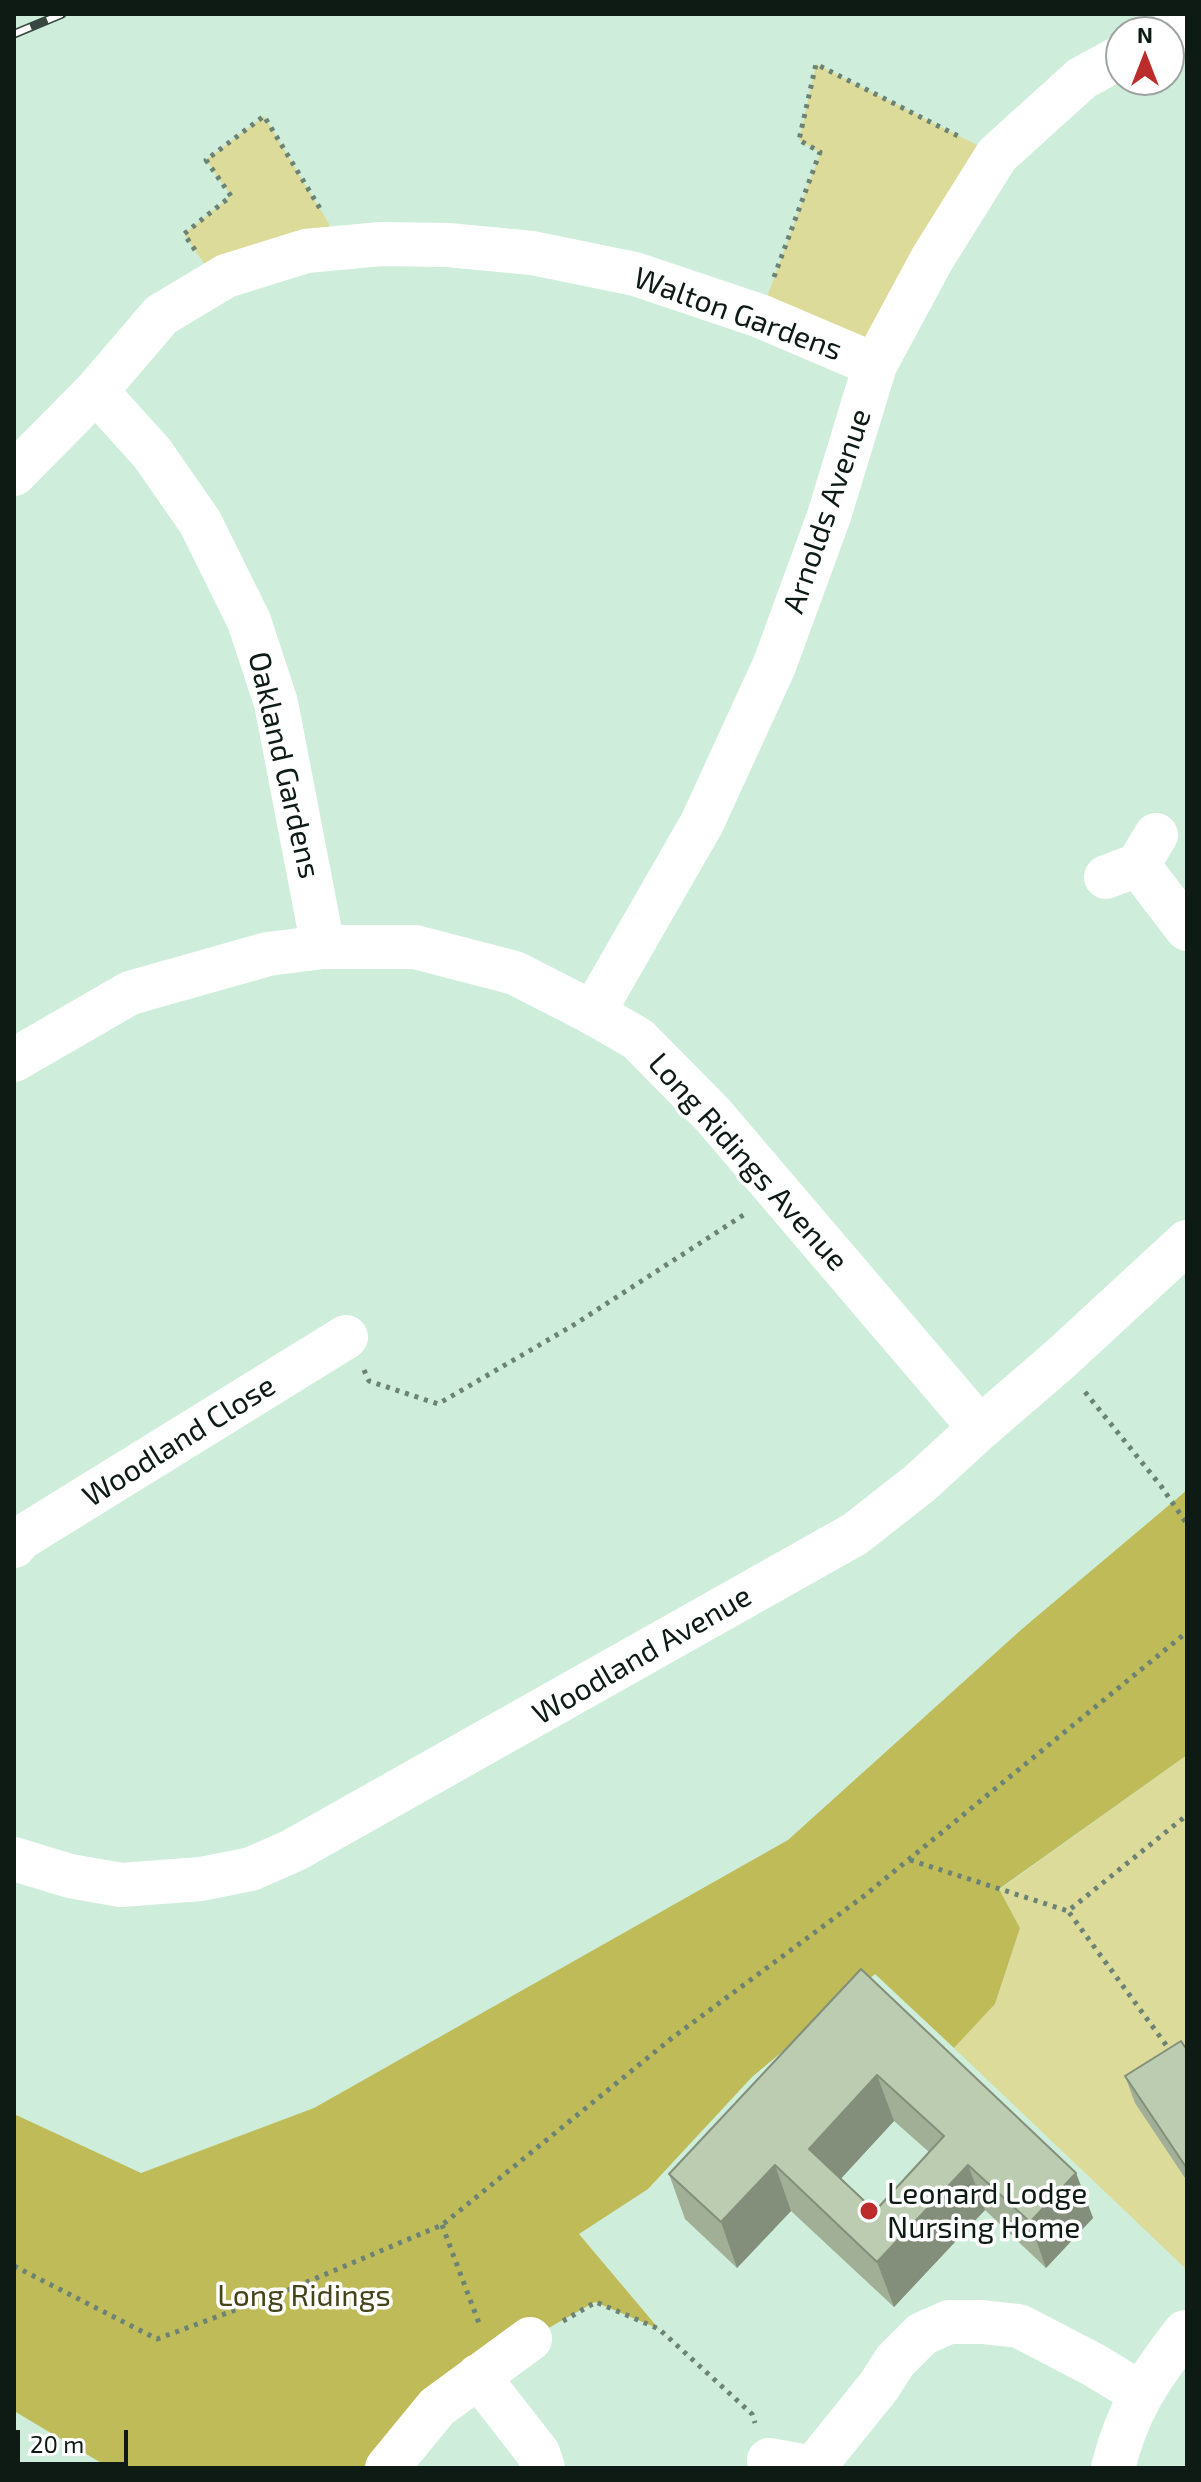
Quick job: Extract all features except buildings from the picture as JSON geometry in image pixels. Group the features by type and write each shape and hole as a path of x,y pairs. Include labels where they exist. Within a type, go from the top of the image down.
{"street":[{"name":"Arnolds Avenue","path":"593,1013 702,823 774,666 829,516 875,365 932,259 997,155 1082,78 1105,66"},
{"name":"Walton Gardens","path":"14,474 96,391 161,315 226,276 306,251 381,244 448,245 532,253 635,274 760,316 875,365"},
{"name":"Oakland Gardens","path":"96,391 152,453 200,522 249,621 276,703 323,947"},
{"path":"1133,859 1187,929"},
{"name":"Long Ridings Avenue","path":"14,1060 130,993 268,954 323,947 415,947 515,973 638,1039 713,1115 980,1428"},
{"name":"Woodland Avenue","path":"14,1859 70,1876 121,1885 201,1879 251,1869 279,1857 493,1740 855,1534 920,1483 1187,1242"},
{"name":"Woodland Close","path":"14,1546 21,1538 346,1337"},
{"path":"769,2460 814,2468 895,2361 922,2334 949,2322 1019,2326 1140,2393"},
{"path":"1113,2468 1118,2447 1140,2393 1185,2332"},
{"path":"387,2468 437,2407 530,2339"},
{"path":"486,2370 538,2453 543,2468"}],"path":[{"path":"760,316 820,152 799,140 816,64 997,155"},
{"path":"216,281 184,234 231,196 206,160 264,116 329,224 333,248"},
{"path":"346,1337 369,1381 438,1404 572,1326 780,1192"},
{"path":"1059,1360 1161,1486 1187,1524"},
{"path":"14,2266 157,2339 281,2293 442,2225 672,2038 864,1896 1187,1632"},
{"path":"1068,1911 1187,1815"},
{"path":"909,1860 1068,1911 1172,2053 1179,2049"},
{"path":"442,2225 486,2370"},
{"path":"530,2339 596,2302 659,2329 752,2414 769,2460"}],"shaded area":[{"path":"816,64 997,155 875,365 760,316 820,153 799,140"},
{"path":"264,116 329,224 333,248 216,281 184,234 231,196 206,160"},
{"path":"1187,1755 1187,2270 954,2048 995,2004 1020,1928 999,1890"}],"green space":[{"name":"Long Ridings","path":"1187,1490 1187,1755 999,1889 1020,1928 995,2004 954,2048 875,1974 752,2077 648,2189 579,2234 659,2329 595,2302 527,2340 387,2468 102,2468 103,2464 14,2411 14,2114 141,2173 314,2108 788,1840 1022,1629"}],"railway":[{"path":"14,34 62,14"}],"place":[{"name":"Leonard Lodge Nursing Home","path":"869,2211"}]}
